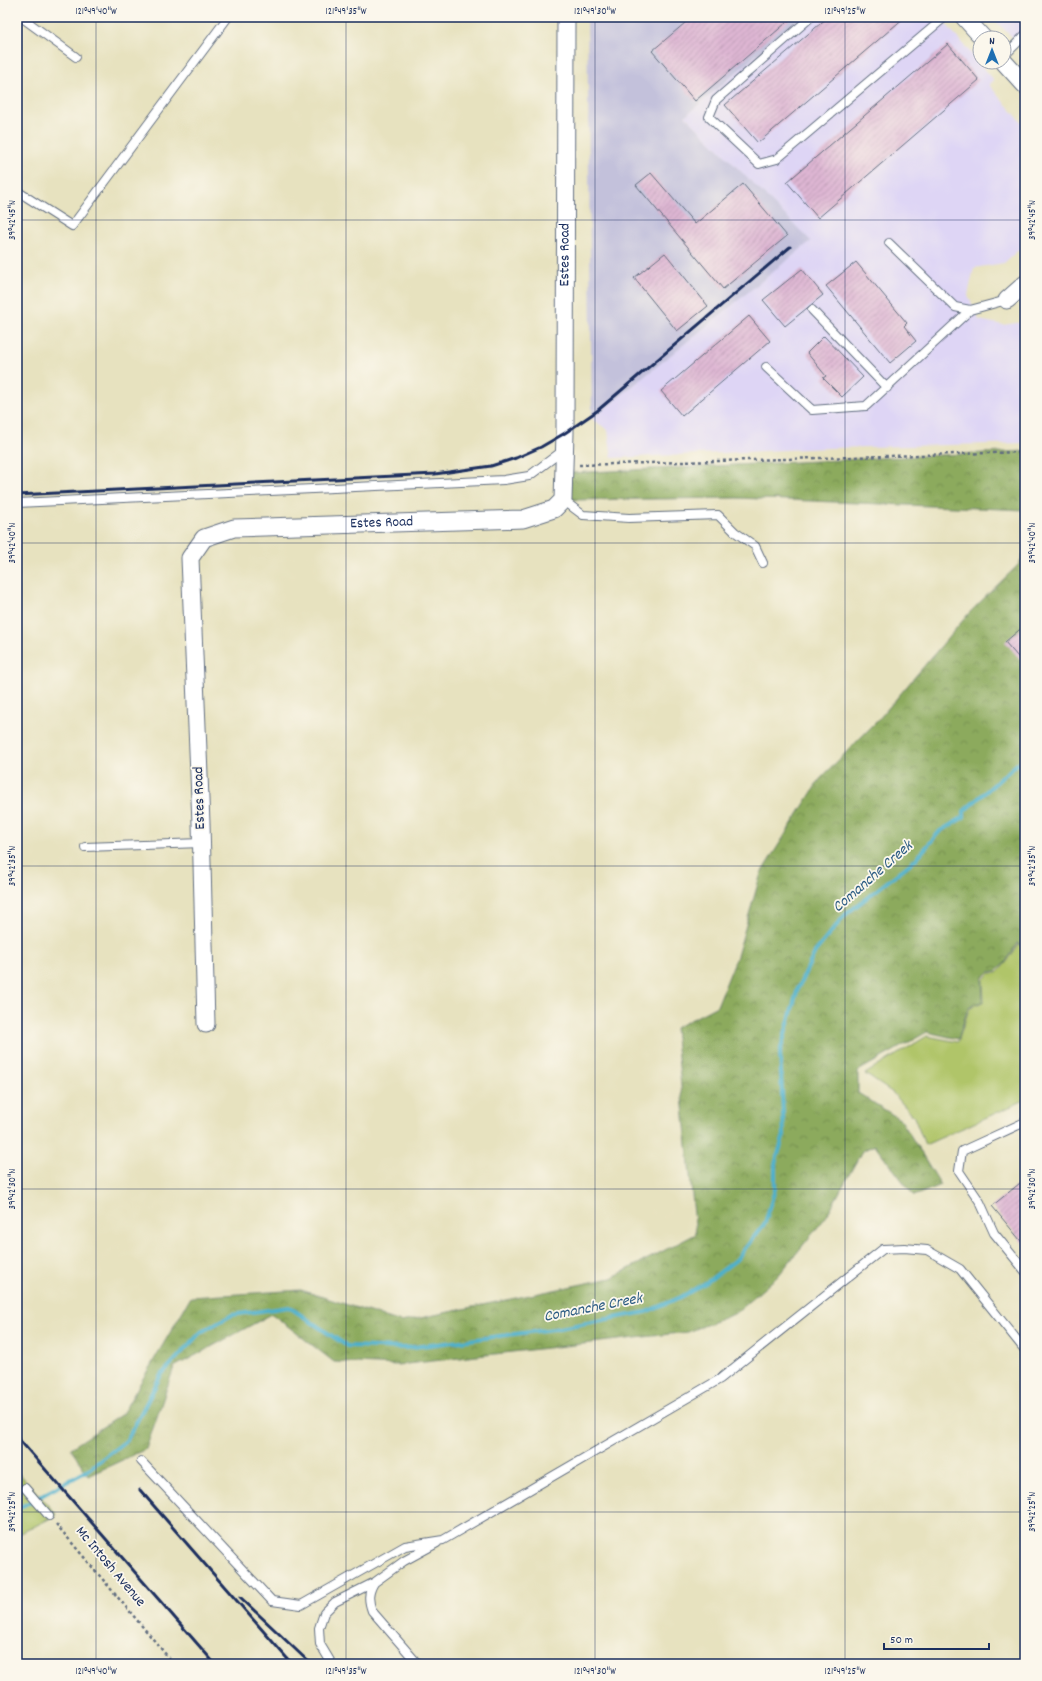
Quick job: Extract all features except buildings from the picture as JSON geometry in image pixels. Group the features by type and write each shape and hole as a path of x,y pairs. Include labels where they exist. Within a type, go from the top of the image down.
{"street":[{"name":"Estes Road","path":"206,1024 202,843 190,558 204,538 234,528 523,520 554,509 563,500 566,17"},
{"path":"964,17 976,30"},
{"path":"1012,70 1025,84"},
{"path":"1007,300 1025,284"}],"lane":[{"path":"21,17 76,57"},
{"path":"17,191 72,226 228,17"},
{"path":"811,17 716,100 709,117 759,164 777,159 945,17"},
{"path":"1012,48 1025,35"},
{"path":"889,243 955,307 970,310 1007,300"},
{"path":"812,310 887,388"},
{"path":"766,366 812,410 866,406 970,310"},
{"path":"17,503 504,480 529,476 564,457"},
{"path":"563,500 583,515 629,518 718,515 735,532 755,546 763,563"},
{"path":"85,847 202,843"},
{"path":"1025,1122 962,1151 959,1171 980,1202 994,1233 1025,1271"},
{"path":"332,1664 320,1644 319,1628 324,1613 335,1602 375,1582 404,1561 443,1540 720,1379 883,1249 904,1248 926,1250 960,1269 1025,1350"},
{"path":"141,1461 272,1601 301,1605 405,1546 443,1540"},
{"path":"25,1488 49,1516"},
{"path":"375,1582 369,1590 369,1601 372,1611 418,1664"}],"path":[{"path":"564,457 1025,452"},
{"name":"Mc Intosh Avenue","path":"49,1516 174,1664"}],"shaded area":[{"path":"587,17 801,17 685,116 811,241 592,419"},
{"path":"801,17 940,17 972,54 972,70 985,70 994,80 989,85 1025,126 1025,244 1004,263 974,268 968,295 979,320 1003,325 1023,322 1025,319 1025,443 829,448 612,458 608,430 592,419 810,241 685,116"},
{"path":"991,17 1025,17 1025,49 1012,37 1012,30 1005,30"}],"green space":[{"path":"1025,451 1025,510 737,498 571,500 569,473"},
{"path":"1025,552 1025,946 1018,943 1005,963 996,971 989,972 982,979 983,1001 968,1008 958,1039 927,1032 858,1071 858,1093 901,1120 941,1185 914,1196 875,1145 862,1151 826,1217 778,1276 734,1314 688,1332 398,1365 334,1362 272,1314 174,1367 146,1449 88,1476 71,1448 122,1414 191,1297 301,1290 401,1322 611,1278 696,1234 675,1028 717,1006 737,956 761,873 820,779 879,719 970,612 1019,564"},
{"path":"1019,944 1025,947 1025,1100 925,1145 914,1117 893,1093 865,1074 927,1036 958,1042 969,1009 984,1001 983,980 990,973 997,973"},
{"path":"17,1471 57,1515 17,1535"}],"waterway":[{"name":"Comanche Creek","path":"17,1509 85,1472 127,1440 161,1375 201,1332 232,1315 289,1307 347,1346 406,1348 554,1329 646,1312 681,1297 707,1282 736,1260 765,1223 775,1189 775,1164 784,1135 780,1052 798,988 815,952 845,915 916,859 940,831 964,817 964,811 1025,757"}],"railway":[{"path":"17,495 435,474 491,466 516,458 541,447 565,433 597,411 790,247"},
{"path":"17,1437 215,1664"},
{"path":"140,1490 292,1664"},
{"path":"240,1597 311,1664"}]}
